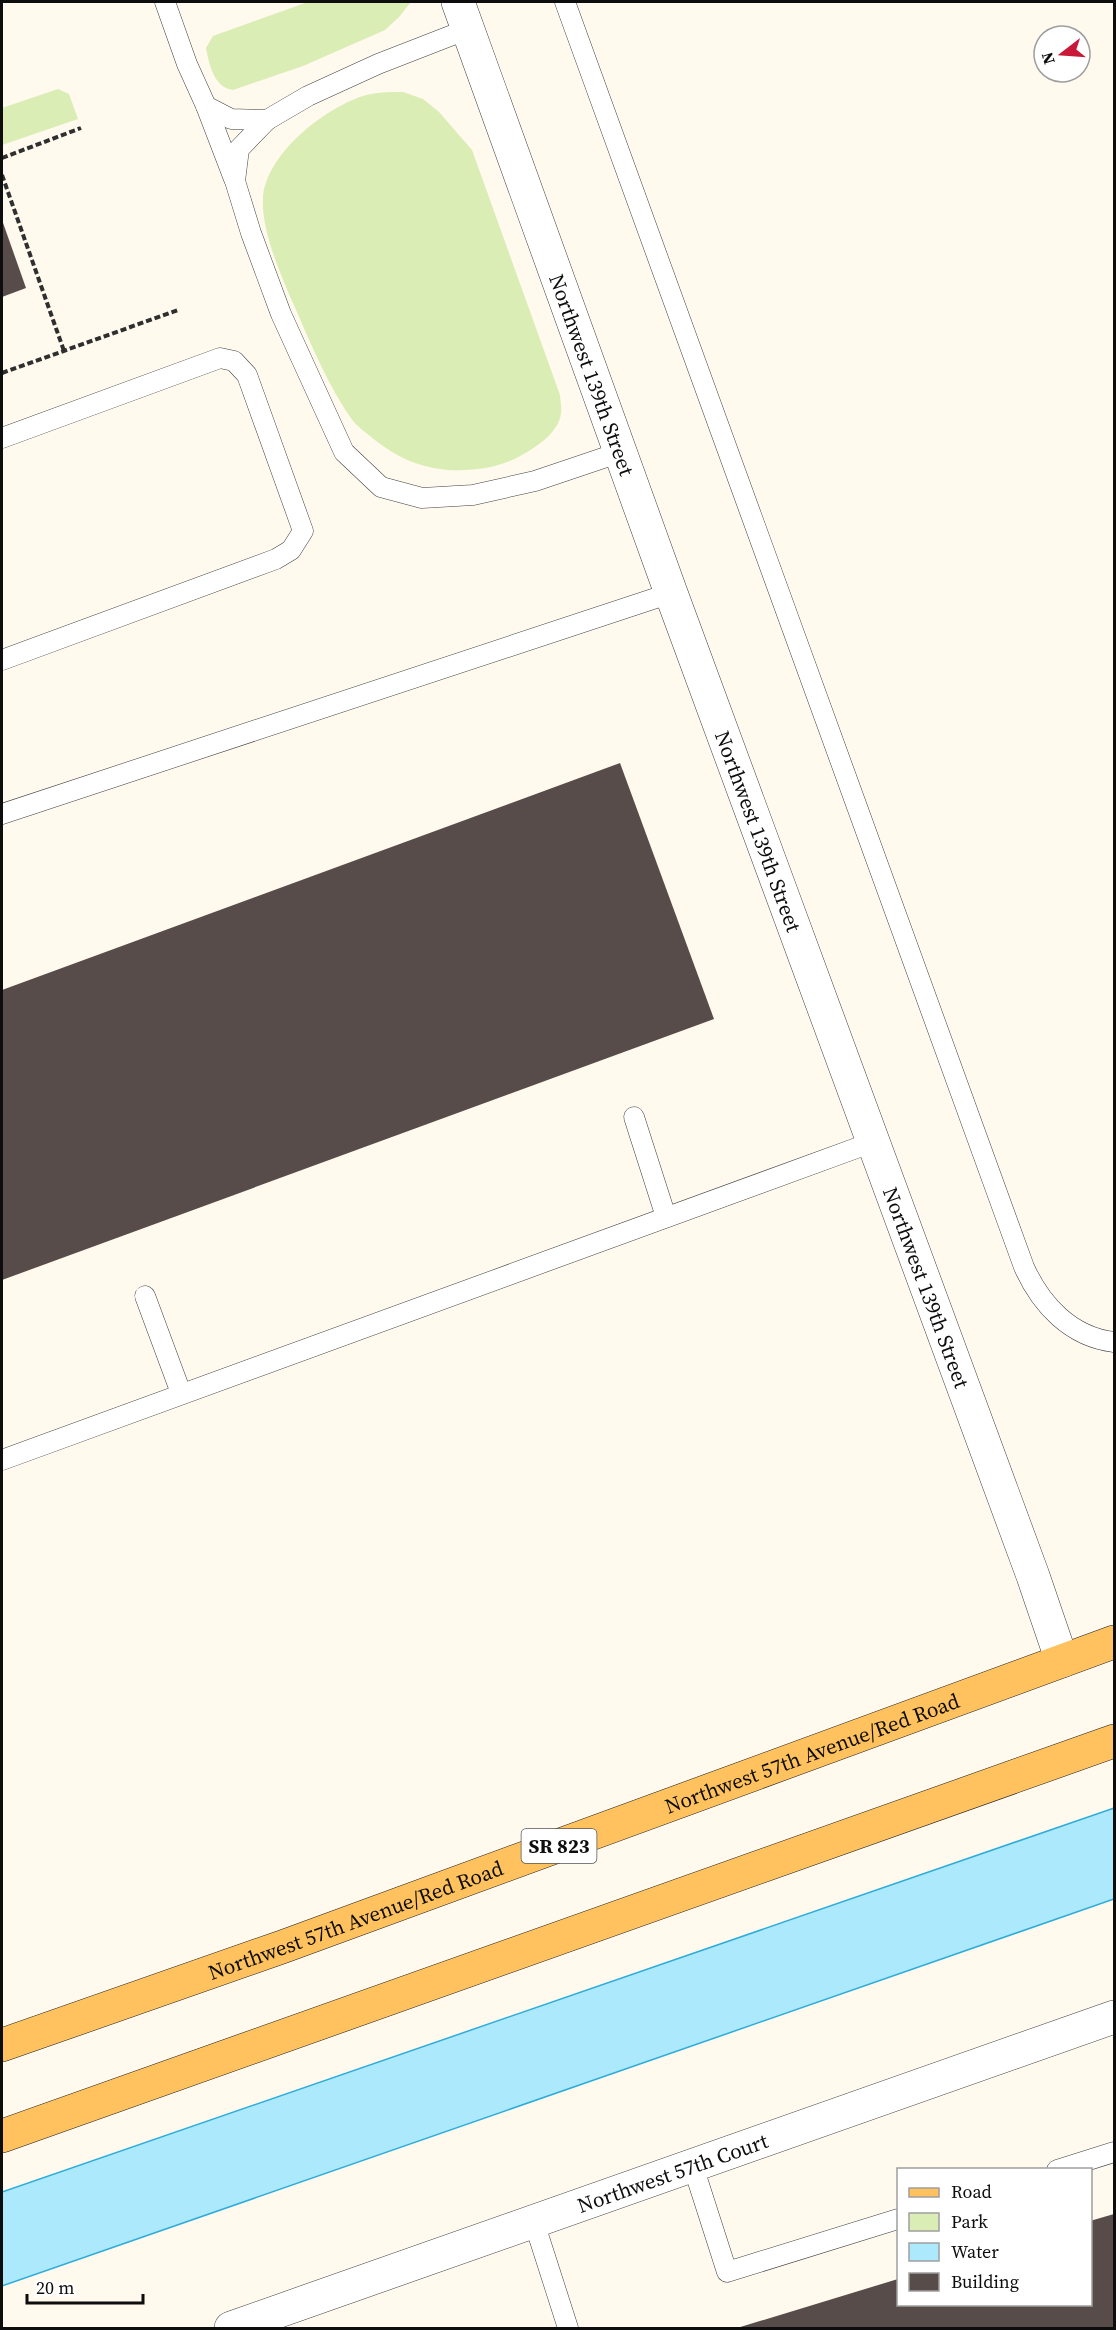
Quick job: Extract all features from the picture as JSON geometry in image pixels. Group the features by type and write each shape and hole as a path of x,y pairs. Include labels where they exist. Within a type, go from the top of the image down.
{"main road":[{"name":"Northwest 57th Avenue/Red Road","path":"2,2045 282,1947 1114,1642"},
{"path":"2,2136 1114,1742"}],"street":[{"name":"Northwest 139th Street","path":"463,15 671,593 1062,1661"},
{"name":"Northwest 57th Court","path":"231,2328 1114,2017"}],"lane":[{"path":"165,2 187,64 235,182 281,314 344,452 381,487 422,498 473,495 535,481 621,452"},
{"path":"565,2 1024,1267 1040,1298 1057,1316 1077,1329 1114,1342"},
{"path":"235,182 239,149 267,120 308,96 378,64 463,15"},
{"path":"206,106 231,119 267,120"},
{"path":"2,438 220,358 234,361 247,375 303,531 291,549 276,559 2,660"},
{"path":"2,814 671,593"},
{"path":"634,1117 666,1217"},
{"path":"2,1460 873,1142"},
{"path":"145,1296 181,1393"},
{"path":"1060,2168 1114,2152"},
{"path":"693,2166 727,2272 897,2219"},
{"path":"534,2222 568,2328"}],"path":[{"path":"2,158 81,128"},
{"path":"2,175 64,351"},
{"path":"2,373 178,310"}],"green space":[{"path":"308,2 411,2 385,30 303,66 233,90 221,85 214,74 206,48 213,36"},
{"path":"58,89 69,94 78,119 2,145 2,108"},
{"path":"403,92 423,99 439,112 472,150 560,395 561,413 552,432 528,451 496,466 448,470 416,463 388,449 355,423 329,382 269,242 263,199 266,182 285,151 314,123 347,102 372,94"}],"water":[{"path":"1114,1808 1114,1899 2,2286 2,2192"}],"building":[{"path":"2,220 26,288 2,297"},
{"path":"620,763 714,1019 2,1280 2,990"},
{"path":"1114,2214 1114,2328 737,2328 897,2279 897,2306 1092,2306 1092,2220"}]}
